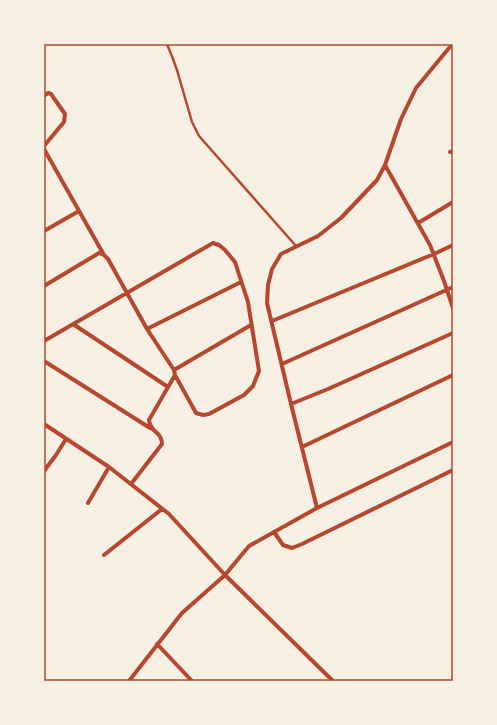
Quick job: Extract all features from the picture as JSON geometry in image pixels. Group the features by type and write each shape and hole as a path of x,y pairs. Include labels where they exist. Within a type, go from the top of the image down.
{"street":[{"path":"317,508 267,303 268,286 272,269 281,254 318,236 342,218 377,180 385,165 401,119 416,88 453,45"},
{"path":"44,96 48,93 51,94 65,114 64,122 44,146"},
{"path":"44,149 104,255 126,293 147,329 174,370 175,375 196,413 203,415 209,414 244,395 253,386 259,371 248,302 234,262 225,250 219,245 213,243 126,293 44,341"},
{"path":"385,165 430,245 453,308"},
{"path":"418,223 453,202"},
{"path":"44,231 79,210"},
{"path":"272,321 453,245"},
{"path":"44,286 99,254 104,255"},
{"path":"147,329 241,282"},
{"path":"282,364 453,287"},
{"path":"73,324 168,387"},
{"path":"174,370 251,325"},
{"path":"291,404 328,390 453,333"},
{"path":"44,361 151,428 159,435 162,440 162,444 131,484"},
{"path":"151,428 149,420 175,375"},
{"path":"302,447 453,375"},
{"path":"44,424 109,467 169,514 225,575 333,681"},
{"path":"44,470 66,439"},
{"path":"128,681 182,613 225,575 249,546 317,508 453,442"},
{"path":"88,503 109,467"},
{"path":"274,532 283,545 292,548 453,470"},
{"path":"104,555 162,509"},
{"path":"157,644 192,681"}],"lane":[{"path":"167,44 173,58 192,122 199,136 296,247"}]}
